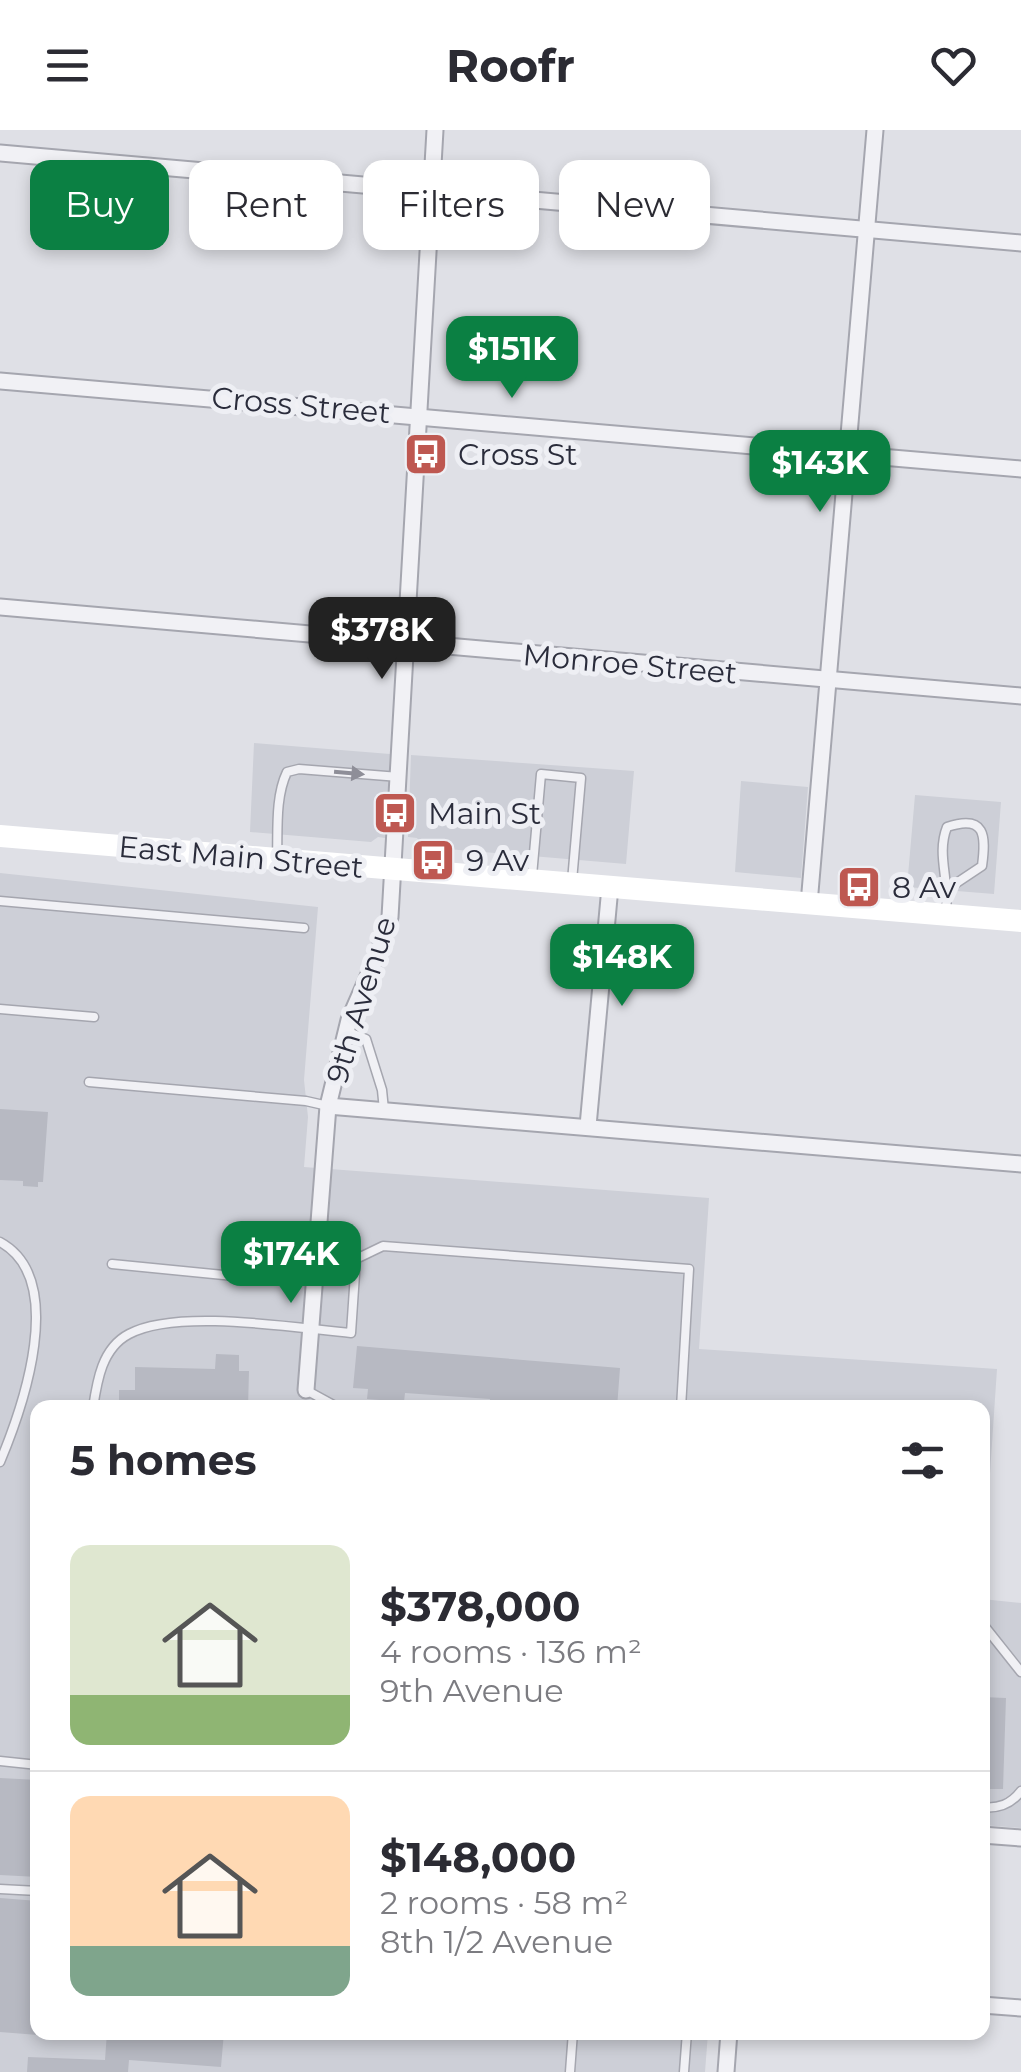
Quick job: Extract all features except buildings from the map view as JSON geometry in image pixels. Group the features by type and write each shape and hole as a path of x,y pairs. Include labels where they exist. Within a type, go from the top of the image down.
{"main road":[{"name":"East Main Street","path":"0,836 1021,922"}],"street":[{"name":"9th Avenue","path":"434,160 435,130"},
{"path":"809,904 875,130"},
{"path":"0,153 363,186"},
{"path":"539,202 1021,243"},
{"name":"9th Avenue","path":"306,1390 328,1106 346,1031 390,917 429,250"},
{"name":"Cross Street","path":"0,381 1021,468"},
{"name":"Monroe Street","path":"0,607 1021,696"},
{"path":"588,1126 610,887"},
{"path":"328,1106 1021,1164"},
{"path":"990,1836 1021,1838"},
{"path":"990,2005 1021,2008"},
{"path":"726,2072 728,2040"}],"lane":[{"path":"277,860 282,781 287,772 299,769 399,777"},
{"path":"532,881 541,774 580,778 572,884"},
{"path":"946,915 949,888 942,852 947,827 959,823 976,825 983,831 985,842 982,866 949,888"},
{"path":"0,900 304,928"},
{"path":"0,1010 94,1017"},
{"path":"346,1031 366,1040 382,1090 384,1110"},
{"path":"89,1082 306,1100 328,1106"},
{"path":"0,1242 13,1249 36,1288 30,1378 0,1462"},
{"path":"95,1400 105,1358 126,1335 153,1325 221,1321 351,1333 356,1260 383,1246 690,1269 682,1400"},
{"path":"112,1264 264,1280"},
{"path":"306,1390 324,1400"},
{"path":"990,1633 1021,1672"},
{"path":"0,1761 30,1764"},
{"path":"990,1808 1013,1802 1021,1790"},
{"path":"0,1890 30,1891"},
{"path":"570,2072 573,2040"},
{"path":"684,2072 686,2040"}],"shaded area":[{"path":"254,743 390,754 385,838 371,842 250,832"},
{"path":"411,755 634,771 626,864 423,847 417,838 408,837"},
{"path":"741,781 808,787 801,878 735,872"},
{"path":"915,795 1001,802 994,894 907,887"},
{"path":"0,873 318,907 304,1080 308,1117 304,1167 709,1198 699,1349 997,1369 990,1474 990,1400 30,1400 30,2040 707,2040 705,2072 0,2072"},
{"path":"990,1600 1021,1603 1021,1828 990,1826"}],"place":[{"name":"Cross St","path":"426,454"},
{"name":"Main St","path":"395,813"},
{"name":"9 Av","path":"433,860"},
{"name":"8 Av","path":"859,887"}]}
